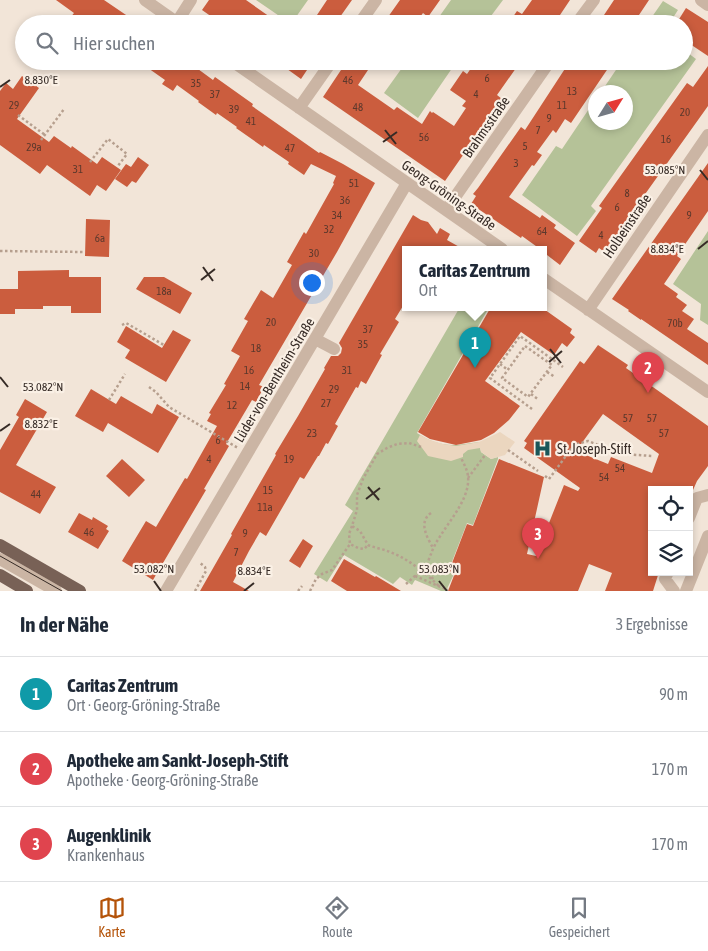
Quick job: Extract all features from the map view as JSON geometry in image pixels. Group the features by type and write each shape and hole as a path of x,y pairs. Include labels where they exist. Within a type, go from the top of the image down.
{"main road":[{"path":"0,545 80,591"},
{"path":"0,576 27,591"}],"street":[{"path":"145,0 167,15"},
{"path":"183,15 191,0"},
{"path":"365,15 376,0"},
{"path":"583,15 594,0"},
{"path":"701,0 708,5"},
{"name":"Georg-Gröning-Straße","path":"245,70 498,246"},
{"path":"299,108 326,70"},
{"name":"Brahmsstraße","path":"446,210 544,70"},
{"name":"Holbeinstraße","path":"588,310 708,135"},
{"name":"Lüder-von-Bentheim-Straße","path":"166,591 407,183"},
{"path":"547,281 708,392"},
{"path":"315,339 334,349"},
{"path":"693,508 697,498 708,495"},
{"path":"686,591 708,536"},
{"path":"0,559 56,591"},
{"path":"666,576 665,579 674,591"}],"path":[{"path":"41,140 64,108"},
{"path":"18,115 45,135"},
{"path":"90,162 108,138 127,154 117,168"},
{"path":"0,251 83,252"},
{"path":"122,325 126,323 164,345"},
{"path":"532,408 490,378 520,336 563,367"},
{"path":"525,346 552,365 528,397 502,378 508,370 525,346"},
{"path":"544,359 547,355"},
{"path":"500,364 508,370"},
{"path":"547,372 555,377"},
{"path":"109,400 125,374"},
{"path":"148,387 156,392 169,407 248,454"},
{"path":"517,398 521,392"},
{"path":"531,394 539,400"},
{"path":"545,476 549,479 574,446 588,441 622,454 652,456"},
{"path":"310,591 316,579 332,570 350,544 349,534 357,510 357,494 377,454 397,444 409,443 421,447"},
{"path":"508,450 538,471"},
{"path":"468,478 485,455"},
{"path":"433,581 427,570 433,548 459,507 466,492 468,478 461,458"},
{"path":"431,512 424,519 424,528 433,548"},
{"path":"352,526 360,531 368,545 407,560 439,586"},
{"path":"350,544 364,549 368,545"},
{"path":"195,591 206,571 205,567 199,562"},
{"path":"406,584 428,564"},
{"path":"415,576 448,590"},
{"path":"298,591 302,586"}],"green space":[{"path":"256,0 308,0 297,15 278,15"},
{"path":"451,0 503,0 492,15 440,15"},
{"path":"663,1 678,10 675,15 653,15"},
{"path":"401,70 451,70 418,118 384,93"},
{"path":"616,70 688,70 591,206 596,211 577,236 522,195 556,146 562,149 588,110 588,130 633,130 633,85 606,85"},
{"path":"708,231 708,325 700,320 701,304 673,284"},
{"path":"458,311 487,311 417,433 425,438 447,445 479,442 481,452 491,459 498,457 473,525 467,523 448,572 454,574 446,591 441,591 415,580 412,585 400,577 393,584 344,555 327,582 314,574 353,511 345,505"}],"shaded area":[{"path":"500,432 515,442 505,455 491,459 481,452 480,448 468,450 463,454 463,457 451,461 428,456 417,441 420,435 443,444 456,446 479,442"}],"building":[{"path":"56,0 104,0 126,15 72,15 74,13"},
{"path":"209,0 246,0 267,15 209,15 202,10"},
{"path":"327,0 352,0 341,15 317,15"},
{"path":"400,0 440,0 429,15 423,13 422,15 389,15"},
{"path":"532,0 570,0 560,15 514,15 517,11 522,14"},
{"path":"614,0 649,0 639,15 604,15"},
{"path":"686,8 708,22 708,56 693,46 693,15 682,15"},
{"path":"708,66 708,106 618,232 620,234 606,253 599,248 596,253 579,241 602,208 599,206 687,83 693,87"},
{"path":"151,70 199,70 213,80 215,77 253,104 252,106 319,153 343,164 375,183 259,385 264,387 256,402 252,400 226,444 229,446 204,489 206,490 153,580 122,561 146,521 156,527 185,478 187,479 217,426 207,421 211,414 209,413 226,385 224,384 240,356 231,351 248,321 244,319 261,290 273,298 292,265 287,262 304,232 306,234 334,184 336,176 311,164 304,175 288,164 289,162 264,145 263,147 217,113 216,115 177,85 173,91 162,84 165,80"},
{"path":"288,70 307,70 301,79"},
{"path":"341,70 368,70 358,85 394,110 397,107 422,124 430,111 454,126 466,108 462,106 466,101 450,90 463,71 467,74 470,70 515,70 497,95 502,99 445,181 323,97"},
{"path":"564,70 607,70 597,85 588,85 588,98 571,123 565,119 556,133 553,130 537,152 542,155 534,166 532,165 509,197 540,218 542,215 556,225 554,228 575,243 560,265 547,255 547,246 536,246 522,236 521,238 471,204 476,196 473,194 521,127 525,130"},
{"path":"22,76 39,88 17,119 49,142 54,136 97,164 102,157 121,170 106,191 97,185 90,196 47,165 40,174 0,145 0,91 6,83 13,89"},
{"path":"138,157 149,165 136,183 132,181 127,187 115,179 126,164 131,167"},
{"path":"708,163 708,211 677,256 681,259 664,284 678,294 676,297 687,305 682,311 694,319 687,329 708,343 708,365 612,299"},
{"path":"413,215 428,222 437,234 440,228 450,234 447,240 458,246 402,246 402,308 395,319 399,322 380,354 382,355 366,384 361,381 358,388 356,387 335,424 338,426 328,444 326,443 304,479 300,477 266,536 260,532 249,551 233,582 249,591 200,591 331,356 338,356 341,353 342,348 339,343"},
{"path":"86,219 110,220 109,257 85,256"},
{"path":"69,270 69,277 101,277 101,313 71,313 71,306 43,306 43,309 15,309 15,314 0,314 0,289 18,289 18,271"},
{"path":"144,277 164,277 192,293 180,314 136,289"},
{"path":"489,311 547,311 572,329 570,333 575,337 567,347 562,343 554,355 521,332 485,381 520,406 509,420 494,433 481,440 456,445 430,439 418,432"},
{"path":"126,326 162,348 173,330 191,340 166,382 125,358 130,350 117,342"},
{"path":"598,345 628,365 626,368 708,426 708,466 693,490 693,486 648,486 648,576 658,576 653,591 605,591 612,573 589,564 578,591 448,591 455,573 449,571 467,524 473,526 499,459 544,477 527,554 536,556 564,485 578,491 580,488 524,448 527,443 524,441 580,361 584,364","holes":["603,414 659,454 652,473 611,457 608,464 576,451"]},
{"path":"91,389 116,404 121,396 152,414 157,404 179,417 158,453 108,423 103,432 75,416"},
{"path":"25,399 47,412 16,465 56,487 40,514 0,492 0,450 19,417 16,415"},
{"path":"122,459 145,480 129,497 106,476"},
{"path":"79,513 92,520 93,517 108,526 106,529 109,531 98,549 68,532"},
{"path":"303,539 313,546 300,568 289,561"},
{"path":"344,559 401,591 347,591 331,581"}],"tram line":[{"path":"0,556 62,591"}],"place":[{"name":"Caritas Zentrum","path":"475,368"},
{"name":"Apotheke am Sankt-Joseph-Stift","path":"648,393"},
{"name":"St. Joseph-Stift","path":"543,449"},
{"name":"Augenklinik","path":"538,559"}]}
